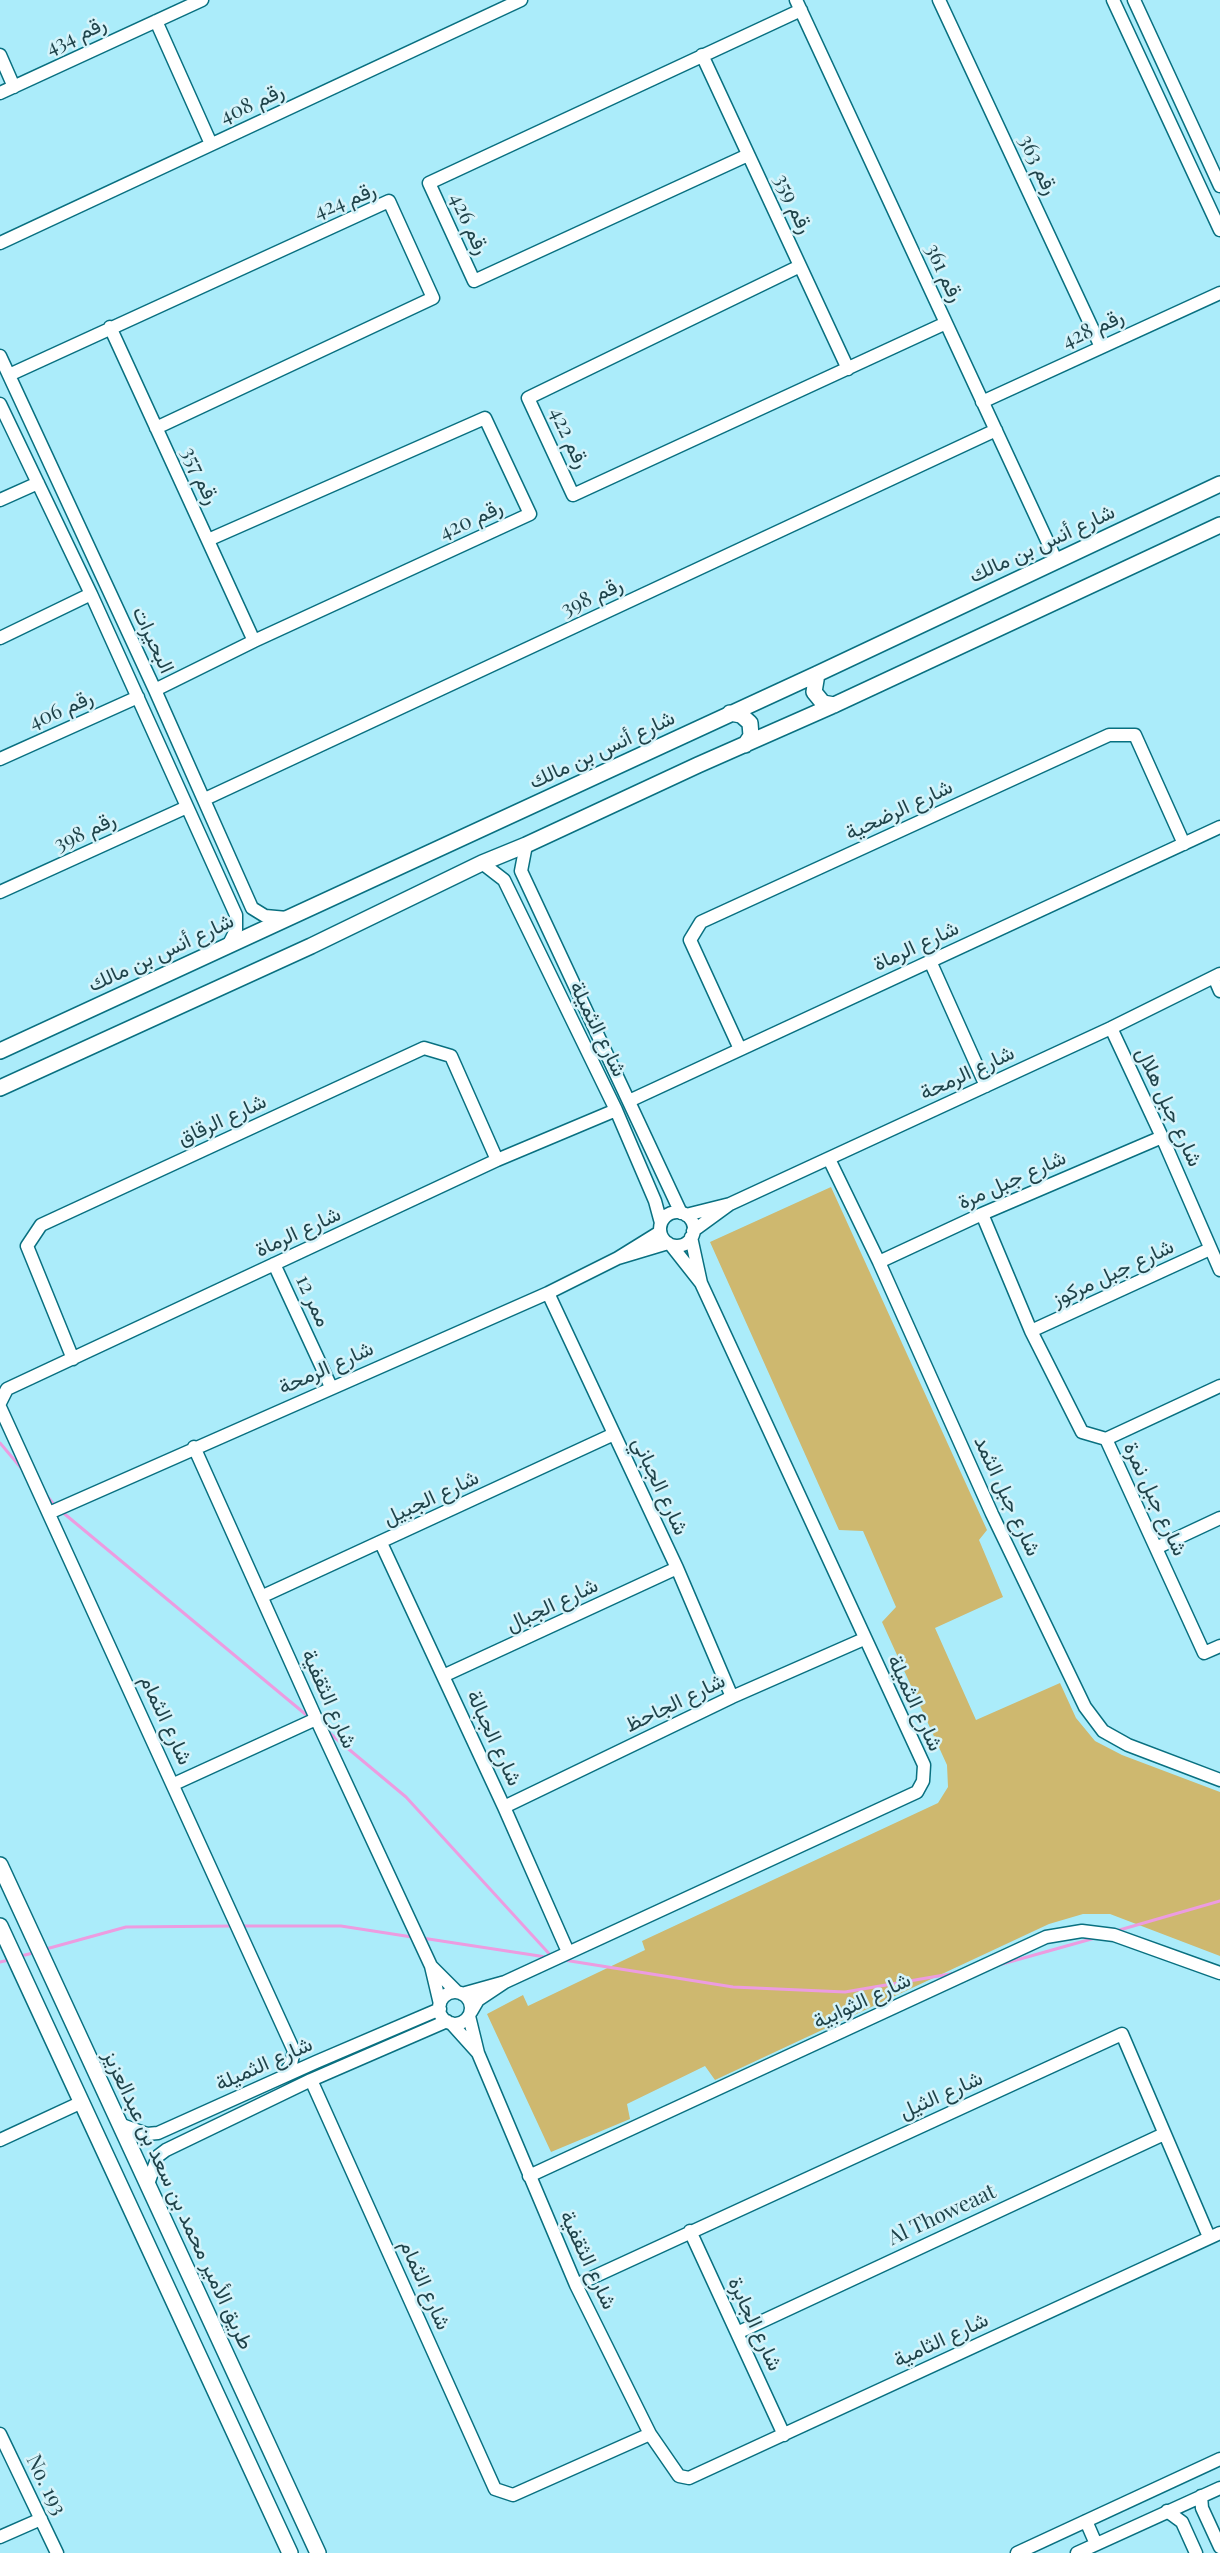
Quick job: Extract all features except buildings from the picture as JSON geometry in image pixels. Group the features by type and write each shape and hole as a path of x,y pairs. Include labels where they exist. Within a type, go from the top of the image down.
{"main road":[{"name":"شارع أنس بن مالك","path":"0,1051 817,674 965,602 1057,562 1220,484"},
{"path":"0,1088 310,946 482,863 526,846 834,705 1220,525"},
{"path":"817,674 814,692 823,703 834,705"},
{"path":"730,713 741,715 750,723 751,736 746,745"},
{"name":"طريق الأمير محمد بن سعد بن عبدالعزيز","path":"0,1865 318,2553"},
{"path":"0,1926 290,2553"}],"street":[{"name":"رقم 434","path":"0,93 202,0"},
{"name":"رقم 408","path":"0,243 521,0"},
{"name":"رقم 363","path":"939,0 1101,347"},
{"path":"1113,0 1220,230"},
{"path":"1134,0 1220,186"},
{"name":"رقم 426","path":"748,155 474,281 429,183 702,55 798,5"},
{"name":"رقم 361","path":"798,5 1057,562"},
{"path":"156,21 211,144"},
{"path":"0,55 14,87"},
{"name":"رقم 359","path":"702,55 848,369"},
{"name":"رقم 424","path":"9,375 389,201 433,298 156,428"},
{"name":"رقم 422","path":"800,266 528,398 573,495 946,323"},
{"name":"رقم 428","path":"982,402 1220,293"},
{"name":"رقم 357","path":"110,327 254,641"},
{"name":"البحيرات","path":"0,356 205,799 252,908 264,916 287,918"},
{"name":"البحيرات","path":"0,404 91,594 236,915 236,930 229,944"},
{"name":"رقم 420","path":"155,690 254,641 530,514 485,418 208,540"},
{"name":"رقم 398","path":"205,799 996,430"},
{"path":"0,500 38,483"},
{"path":"0,639 91,594"},
{"name":"رقم 406","path":"0,759 138,697"},
{"name":"شارع الرضحية","path":"740,1049 690,940 701,922 1110,735 1135,735 1184,844"},
{"name":"رقم 398","path":"0,892 187,807"},
{"name":"شارع الرماة","path":"629,1101 1220,827"},
{"name":"شارع الثميلة","path":"526,846 521,871 684,1214"},
{"name":"شارع الثميلة","path":"482,863 504,880 616,1110 655,1201 660,1227"},
{"path":"225,890 236,898 240,896 242,885"},
{"path":"930,961 986,1086"},
{"path":"1217,976 1220,991"},
{"name":"شارع الرمحة","path":"730,1204 1111,1028 1217,976"},
{"name":"شارع جبل هلال","path":"1111,1028 1220,1270"},
{"name":"شارع الرقاق","path":"73,1359 27,1246 41,1225 424,1048 451,1056 497,1160"},
{"name":"شارع الرماة","path":"1,1403 7,1389 497,1160 616,1110"},
{"name":"شارع جبل مرة","path":"879,1262 981,1214 1162,1137"},
{"name":"شارع جبل الثمد","path":"830,1159 879,1262 992,1514 1085,1707 1103,1731 1128,1745 1217,1776"},
{"path":"618,1258 660,1227 670,1213 684,1214 730,1204"},
{"path":"618,1258 669,1244 681,1245 730,1204"},
{"path":"684,1214 693,1224 692,1234 701,1283"},
{"name":"شارع جبل نمرة","path":"981,1214 1031,1331 1082,1432 1106,1439 1204,1653 1220,1646"},
{"path":"660,1227 662,1238 701,1283"},
{"name":"شارع جبل مركوز","path":"1031,1331 1210,1249"},
{"name":"شارع الرمحة","path":"49,1513 194,1447 548,1293 618,1258"},
{"name":"ممر 12","path":"274,1264 331,1387"},
{"name":"شارع الثميلة","path":"505,1982 917,1792 923,1781 924,1765 864,1640 701,1283"},
{"name":"شارع الجباني","path":"548,1293 677,1568 732,1697"},
{"path":"1106,1439 1220,1386"},
{"name":"شارع الثمام","path":"1,1403 294,2051"},
{"name":"شارع الجبيل","path":"263,1596 614,1434"},
{"name":"شارع الثقفية","path":"194,1447 263,1596 316,1719 431,1966"},
{"path":"1156,1548 1220,1518"},
{"name":"شارع الجبالة","path":"381,1543 504,1807 568,1952"},
{"name":"شارع الجبال","path":"443,1676 677,1568"},
{"name":"شارع الجاحظ","path":"504,1807 732,1697 864,1640"},
{"path":"174,1784 316,1719"},
{"name":"شارع الثوابية","path":"529,2176 1046,1937 1082,1931 1114,1935 1220,1973"},
{"path":"431,1966 470,2001 470,2014 478,2054"},
{"path":"431,1966 440,2006 449,2022 478,2054"},
{"path":"440,2006 446,1995 505,1982"},
{"path":"449,2022 461,2023 470,2014 478,2000 505,1982"},
{"name":"شارع الثميلة","path":"119,2124 147,2134 158,2133 283,2076 424,2016 440,2006"},
{"name":"شارع الثميلة","path":"148,2184 158,2156 166,2150 311,2080 449,2022"},
{"name":"شارع الثيل","path":"576,2284 1122,2034 1164,2134 1215,2235"},
{"path":"283,2076 291,2064 294,2051 316,2062"},
{"name":"شارع الثقفية","path":"478,2054 576,2284 650,2434 678,2476"},
{"name":"شارع الثمام","path":"311,2080 495,2489 513,2495 650,2434"},
{"path":"0,2140 82,2102"},
{"name":"Al Thoweaat","path":"737,2333 1164,2134"},
{"name":"شارع الجابرة","path":"690,2231 784,2434"},
{"name":"شارع الثامية","path":"678,2476 689,2478 1215,2235"},
{"name":"No. 193","path":"0,2434 57,2553"},
{"path":"1017,2553 1220,2459"},
{"path":"1077,2553 1220,2487"},
{"path":"1201,2496 1202,2508 1220,2547"},
{"path":"1167,2511 1182,2522 1196,2553"},
{"path":"0,2537 41,2519"},
{"path":"1086,2521 1096,2544"}],"shaded area":[{"path":"831,1187 987,1530 979,1540 1003,1597 935,1628 976,1720 1060,1683 1076,1718 1095,1741 1122,1755 1220,1792 1220,1956 1110,1914 1083,1914 1049,1924 715,2080 705,2066 627,2104 630,2119 551,2152 487,2014 523,1995 528,2006 645,1950 642,1941 938,1803 948,1787 947,1765 882,1622 896,1607 863,1531 839,1530 710,1242"}],"waterway":[{"path":"0,1443 22,1469"},
{"path":"47,1496 56,1507"},
{"path":"61,1511 310,1718"},
{"path":"327,1731 406,1797 553,1958"},
{"path":"1116,1931 1220,1901"},
{"path":"46,1949 126,1927 233,1926"},
{"path":"240,1926 341,1926 412,1937"},
{"path":"422,1938 546,1957"},
{"path":"995,1966 1095,1938"},
{"path":"21,1956 33,1953"},
{"path":"0,1962 9,1960"},
{"path":"564,1960 733,1987 845,1992 956,1973"}]}
